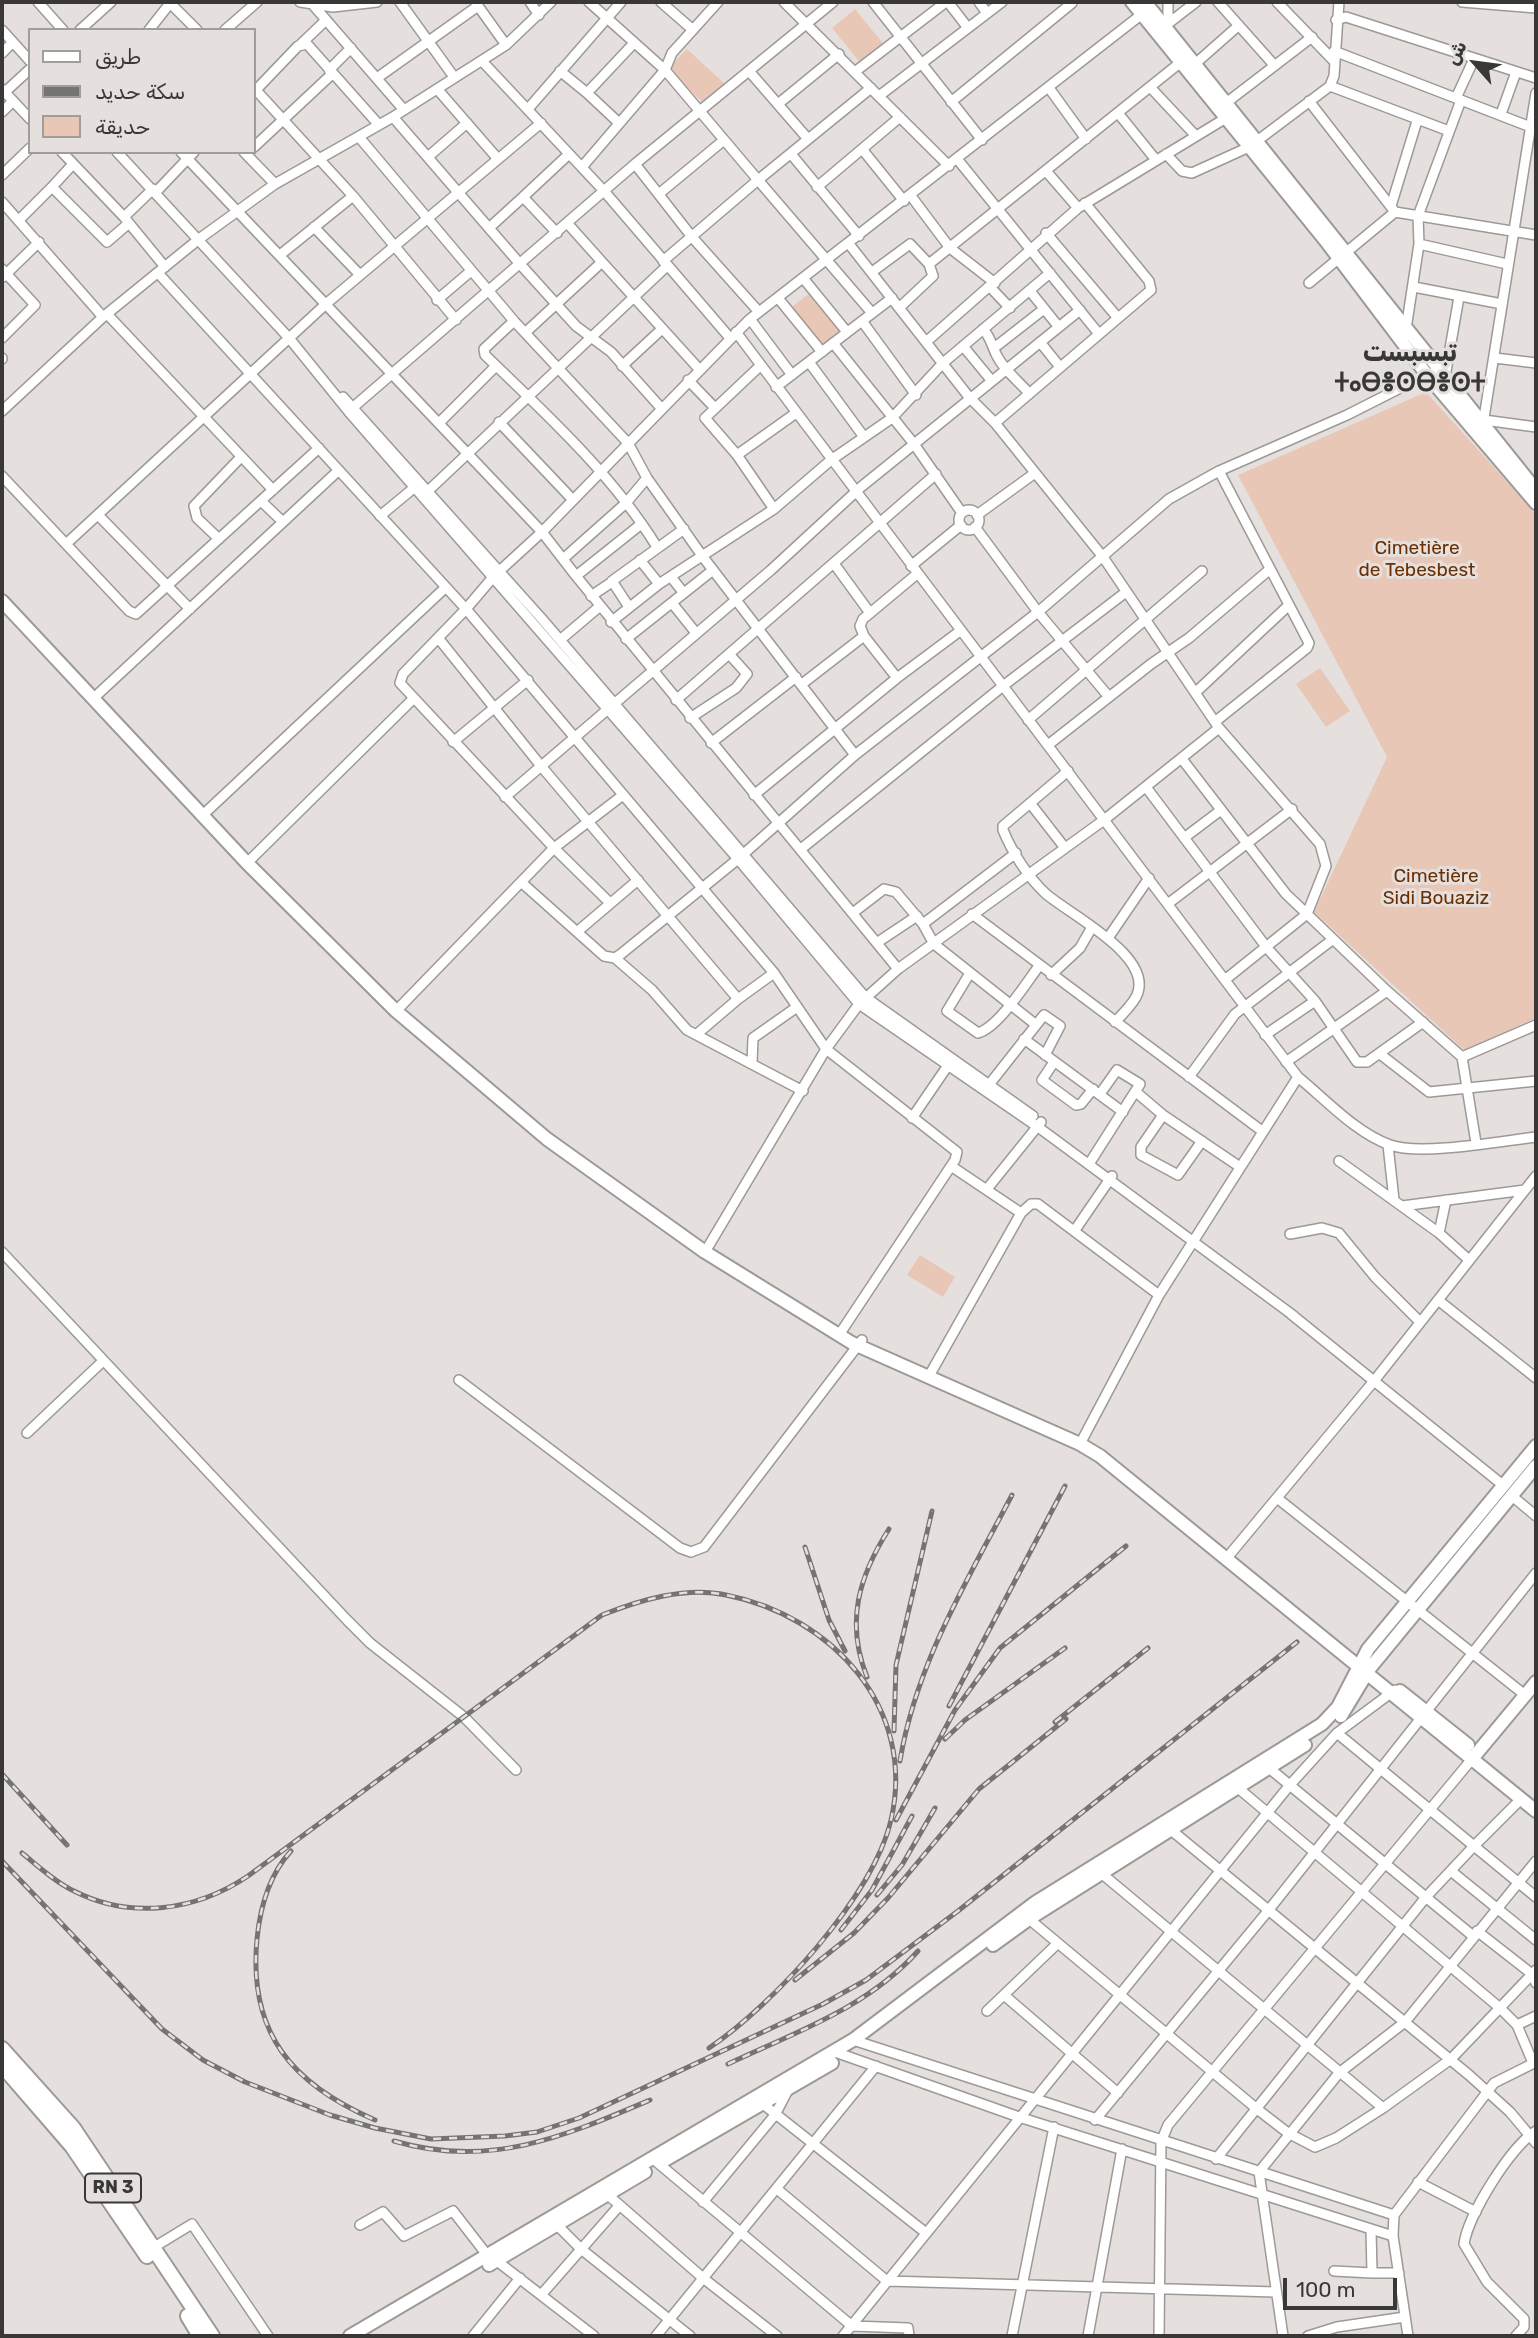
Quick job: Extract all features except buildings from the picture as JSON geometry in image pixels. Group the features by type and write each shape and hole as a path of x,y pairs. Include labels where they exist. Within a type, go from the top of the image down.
{"highway":[{"name":"RN 3","path":"2,2049 73,2128 200,2336"},
{"name":"RN 3","path":"2,2065 72,2146 212,2336"}],"main road":[{"path":"1132,2 1145,8 1166,25 1226,103 1253,144 1536,503"},
{"path":"1145,8 1181,62 1226,118 1253,144"},
{"path":"1341,254 1406,329 1436,373 1483,422 1536,490"},
{"path":"2,593 250,860 398,1009"},
{"path":"2,601 247,863 398,1009 547,1139 706,1250 840,1333 1082,1441 1424,1715 1536,1811"},
{"path":"858,2042 1029,1907 1322,1724 1338,1707 1363,1667 1508,1491 1536,1447"},
{"path":"1508,1491 1536,1466"},
{"path":"350,2336 558,2226 655,2161 789,2088 858,2042 1029,1919 1238,1788 1333,1724 1363,1667"},
{"path":"1474,1756 1536,1682"},
{"path":"1474,1756 1536,1800"},
{"path":"366,2336 655,2161 840,2054"}],"street":[{"path":"38,2 61,28"},
{"path":"81,28 111,2"},
{"path":"150,28 170,2 195,28"},
{"path":"227,28 257,2"},
{"path":"300,2 314,6 377,2"},
{"path":"400,2 454,77"},
{"path":"530,2 539,15"},
{"path":"2,411 105,316 236,211 275,184 394,117 482,61 506,45 551,2"},
{"path":"589,2 665,69 872,313"},
{"path":"528,109 621,2"},
{"path":"661,2 693,30"},
{"path":"582,167 665,69 672,53 717,2"},
{"path":"784,2 950,166"},
{"path":"351,410 635,164 833,2"},
{"path":"873,2 982,140"},
{"path":"856,71 947,2 968,28"},
{"path":"979,2 988,13"},
{"path":"879,96 1002,2"},
{"path":"1166,25 1168,2"},
{"path":"1166,25 1196,2"},
{"path":"1218,2 1274,65"},
{"path":"1277,2 1334,55 1501,114 1528,127"},
{"path":"1166,154 1182,171 1192,173 1253,144 1330,86 1334,76 1339,2"},
{"path":"1462,2 1536,8"},
{"path":"951,102 1072,3"},
{"path":"377,78 476,4 506,45"},
{"path":"314,6 404,110"},
{"path":"609,902 413,699 400,683 401,678 497,573 542,532 750,319 958,160 1145,8"},
{"path":"1336,20 1346,17 1536,78"},
{"path":"256,89 326,20"},
{"path":"1195,64 1238,26"},
{"path":"2,30 28,59"},
{"path":"1226,103 1312,37"},
{"path":"2,53 13,42"},
{"path":"587,93 634,43"},
{"path":"301,44 311,47 379,125"},
{"path":"256,145 331,72 351,48"},
{"path":"778,104 839,54"},
{"path":"1406,329 1419,244 1418,216 1474,59"},
{"path":"482,61 604,191 665,263 760,366 1169,903 1298,1077 1350,1119 1388,1145 1413,1149 1536,1137"},
{"path":"929,264 1181,62"},
{"path":"28,71 3,91 28,117"},
{"path":"560,71 619,122"},
{"path":"749,71 808,139"},
{"path":"1501,114 1516,72"},
{"path":"1330,86 1449,131"},
{"path":"1150,87 1195,135"},
{"path":"429,490 634,297 692,237 871,88"},
{"path":"1049,88 1086,139"},
{"path":"438,90 498,159"},
{"path":"256,91 320,158 456,320"},
{"path":"1536,93 1528,127 1495,358 1483,422 1536,427"},
{"path":"2,112 13,101"},
{"path":"1309,101 1393,209 1418,216 1536,235"},
{"path":"1118,113 1156,160"},
{"path":"394,117 520,264 591,338 611,352 662,409"},
{"path":"817,187 900,117"},
{"path":"926,342 993,285 1046,233 1082,206 1226,118"},
{"path":"1309,283 1393,209 1418,121"},
{"path":"429,156 467,123"},
{"path":"66,544 327,303 541,123"},
{"path":"359,137 514,321 628,443 647,478 703,557 855,755"},
{"path":"660,193 724,140"},
{"path":"862,149 950,248 993,285 1010,308"},
{"path":"2,175 28,150"},
{"path":"64,154 127,220 162,270 252,373 528,680 775,973 827,1049 957,1152 951,1166 840,1333"},
{"path":"119,154 289,338 415,487 560,640 611,706"},
{"path":"247,154 275,184"},
{"path":"489,228 569,154"},
{"path":"791,154 859,236"},
{"path":"52,187 107,243 188,155 236,211 327,303 391,375 542,532 611,622 854,912 898,969"},
{"path":"958,160 1099,334"},
{"path":"19,220 73,164"},
{"path":"635,164 692,237 759,312"},
{"path":"995,423 1152,286 1082,206 1046,171"},
{"path":"280,255 353,196"},
{"path":"523,197 557,233"},
{"path":"2,202 105,316 273,490"},
{"path":"568,224 699,369"},
{"path":"314,228 360,275"},
{"path":"1046,233 1118,318"},
{"path":"2,338 36,305 3,274 39,242"},
{"path":"849,244 969,397 995,423 1103,557 1218,724 1320,844 1325,857 1325,872 1307,914 1226,979"},
{"path":"872,272 910,244 929,264 933,276 899,308"},
{"path":"1419,244 1507,264"},
{"path":"526,332 602,262"},
{"path":"437,300 471,271"},
{"path":"611,622 659,584 774,509 831,460 892,418 943,363 1050,273"},
{"path":"803,278 847,332"},
{"path":"1414,287 1502,304"},
{"path":"1030,291 1058,326"},
{"path":"615,957 670,917 855,755 979,655 1038,612 1169,499 1219,471 1436,373 1459,297"},
{"path":"778,298 821,352"},
{"path":"776,387 892,298"},
{"path":"994,348 1044,309"},
{"path":"505,797 855,492 969,397 1080,310"},
{"path":"750,319 792,375"},
{"path":"514,321 484,349 485,355 600,472 657,547"},
{"path":"862,321 916,394"},
{"path":"622,366 662,329"},
{"path":"983,329 993,340 994,348 1006,369 1029,393"},
{"path":"1040,342 1060,367"},
{"path":"833,343 914,444 962,513 961,525 870,613 860,626 864,636 897,678"},
{"path":"963,346 991,380"},
{"path":"1495,358 1536,363"},
{"path":"809,362 864,437"},
{"path":"439,423 496,366"},
{"path":"760,366 705,418 737,455 774,509"},
{"path":"688,380 715,408"},
{"path":"351,410 429,490 862,1000 1196,1239 1374,1381 1536,1516"},
{"path":"737,455 796,413"},
{"path":"499,422 573,500"},
{"path":"2,476 133,613 139,613 319,448"},
{"path":"219,539 197,518 194,506 241,457"},
{"path":"96,695 339,470"},
{"path":"706,1250 827,1049 862,1000 898,969 1065,849 1182,759 1308,645 1309,639 1269,570 1219,471"},
{"path":"1035,473 977,514 975,527 1038,612 1109,697"},
{"path":"676,700 835,565 936,474"},
{"path":"563,559 626,503 647,478"},
{"path":"380,516 415,487"},
{"path":"261,501 283,522"},
{"path":"962,513 971,511 977,514"},
{"path":"98,515 190,609"},
{"path":"576,576 640,525"},
{"path":"961,525 969,530 975,527"},
{"path":"591,596 684,529"},
{"path":"640,560 659,584"},
{"path":"835,565 870,613"},
{"path":"626,639 713,570"},
{"path":"1048,746 1167,652 1189,638 1269,570"},
{"path":"1028,720 1202,571"},
{"path":"671,577 683,592"},
{"path":"612,583 629,607"},
{"path":"206,812 446,587"},
{"path":"801,849 1061,640 1126,592"},
{"path":"672,603 696,633"},
{"path":"1196,692 1289,605"},
{"path":"560,640 599,607"},
{"path":"754,795 897,678 960,631"},
{"path":"711,743 864,636"},
{"path":"439,639 541,766 738,999"},
{"path":"690,718 736,688 747,674 729,654"},
{"path":"453,742 528,680"},
{"path":"250,860 413,699"},
{"path":"1182,759 1286,894 1387,991 1462,1057 1476,1143"},
{"path":"1068,771 1003,826 1004,834 1029,874 1045,893 1108,938 1125,954 1134,969 1139,989 1115,1022"},
{"path":"1146,787 1287,974 1315,1001 1357,1062 1364,1064 1423,1022"},
{"path":"398,1009 554,848 623,795"},
{"path":"1030,803 1065,849"},
{"path":"1169,903 1292,809"},
{"path":"1184,838 1221,810"},
{"path":"878,942 920,920 1016,853"},
{"path":"1108,938 1149,878"},
{"path":"578,931 638,880"},
{"path":"521,882 604,956 615,957 652,990 681,1025 803,1091"},
{"path":"854,912 888,889 896,892 920,920 934,944 1035,1024"},
{"path":"972,914 1262,1131"},
{"path":"1051,975 1080,948 1092,927"},
{"path":"1189,1077 1233,1016 1332,940"},
{"path":"970,973 951,1000 948,1015 978,1033 985,1031 1011,1003 1039,965"},
{"path":"698,1034 738,999 775,973"},
{"path":"1286,1062 1387,991"},
{"path":"1265,1035 1315,1001"},
{"path":"752,1063 753,1038 797,1007"},
{"path":"987,1087 1044,1014 1060,1024 1045,1055"},
{"path":"1462,1057 1536,1025"},
{"path":"1024,1039 1123,1111"},
{"path":"1380,1054 1424,1091 1536,1081"},
{"path":"912,1118 950,1062"},
{"path":"1054,1062 1042,1076 1042,1080 1076,1105 1081,1104 1119,1070 1138,1080 1136,1092 1090,1162"},
{"path":"1082,1441 1159,1295 1298,1077"},
{"path":"1136,1092 1163,1115 1240,1167"},
{"path":"1163,1115 1141,1147 1141,1155 1178,1175 1202,1141"},
{"path":"987,1189 1040,1125"},
{"path":"1388,1145 1398,1203"},
{"path":"1339,1161 1439,1233 1469,1260"},
{"path":"951,1166 1021,1213"},
{"path":"1227,1557 1374,1381 1536,1176"},
{"path":"1075,1230 1111,1177"},
{"path":"1398,1203 1525,1190"},
{"path":"1439,1233 1446,1200"},
{"path":"930,1374 1021,1213 1036,1203 1159,1295"},
{"path":"1290,1234 1322,1228 1339,1233 1375,1277 1420,1322"},
{"path":"2,1252 346,1620 370,1643 464,1717 516,1770"},
{"path":"1438,1300 1536,1378"},
{"path":"459,1380 680,1548 691,1552 704,1547 859,1343"},
{"path":"27,1433 103,1361"},
{"path":"1277,1498 1525,1695"},
{"path":"1095,2120 1268,1911 1536,1573"},
{"path":"843,2336 1289,1786 1337,1733 1394,1691"},
{"path":"1337,1733 1536,1897"},
{"path":"1159,2336 1162,2290 1161,2142 1168,2125 1382,1863 1474,1756"},
{"path":"1029,1919 1166,2035 1288,2133 1311,2145 1320,2146 1382,2108 1451,2059 1535,1975 1426,1898 1269,1768"},
{"path":"1238,1788 1500,2008 1517,2025 1535,2062 1500,2078 1487,2091 1394,2215 1393,2236 1408,2336"},
{"path":"1216,2159 1426,1898 1521,1799"},
{"path":"1171,1830 1451,2059 1533,2133 1536,2143"},
{"path":"1283,2336 1259,2172 1339,2073 1405,2022 1536,1861"},
{"path":"1451,1871 1536,1940"},
{"path":"1101,1873 1382,2108"},
{"path":"987,2011 1057,1944"},
{"path":"1004,1995 1118,2093"},
{"path":"1517,2025 1536,2016"},
{"path":"858,2042 1394,2215"},
{"path":"840,2054 1019,2117 1393,2236"},
{"path":"656,2336 876,2066"},
{"path":"703,2202 775,2115 789,2088"},
{"path":"763,2104 926,2233"},
{"path":"1012,2336 1024,2287 1054,2127"},
{"path":"1516,2336 1524,2327 1524,2319 1487,2282 1464,2244 1476,2212 1513,2154 1533,2133"},
{"path":"1088,2336 1122,2149"},
{"path":"655,2161 852,2326 908,2328 909,2336"},
{"path":"1418,2182 1476,2212"},
{"path":"777,2189 887,2281 1024,2287 1276,2292"},
{"path":"608,2195 703,2278 777,2336"},
{"path":"541,2295 619,2206"},
{"path":"360,2225 383,2212 404,2236 451,2210 493,2258 594,2336"},
{"path":"149,2251 192,2224 268,2336"},
{"path":"558,2226 581,2249 690,2336"},
{"path":"1371,2230 1373,2273"},
{"path":"1334,2271 1399,2273"},
{"path":"473,2336 520,2278"},
{"path":"1308,2336 1337,2327 1405,2318"}],"green space":[{"path":"855,9 885,46 862,65 832,28"},
{"path":"687,49 725,84 706,105 667,70"},
{"path":"811,292 842,332 823,348 792,307"},
{"name":"Cimetière de Tebesbest","path":"1426,392 1536,514 1536,1018 1464,1050 1314,912 1387,757 1238,475"},
{"path":"1320,668 1350,711 1326,727 1296,684"},
{"path":"920,1255 955,1277 943,1297 907,1275"}],"railway":[{"path":"949,1706 1065,1486"},
{"path":"900,1761 918,1691 931,1657 961,1591 1012,1495"},
{"path":"894,1731 896,1665 932,1511"},
{"path":"867,1677 857,1637 858,1600 870,1564 889,1529"},
{"path":"896,1820 955,1710 1000,1648 1126,1546"},
{"path":"805,1547 829,1620 845,1651"},
{"path":"22,1853 67,1887 118,1906 163,1908 207,1897 248,1876 602,1615 663,1596 695,1592 726,1595 765,1606 800,1623 832,1646 858,1673 878,1705 891,1741 896,1779 891,1820 881,1850 864,1882 817,1947 762,2005 709,2048"},
{"path":"2,1861 162,2029 203,2060 245,2082 330,2115 375,2128 431,2139 537,2132 579,2118 823,2004 866,1980 958,1911 1297,1642"},
{"path":"945,1739 965,1720 1065,1648"},
{"path":"1055,1722 1148,1648"},
{"path":"795,1980 854,1933 888,1898 979,1789 1066,1719"},
{"path":"2,1774 67,1845"},
{"path":"877,1895 902,1865 935,1808"},
{"path":"841,1930 872,1890 912,1816"},
{"path":"291,1851 271,1881 260,1916 257,1939 256,1972 260,2002 268,2028 281,2051 299,2072 320,2090 375,2120"},
{"path":"728,2064 805,2029 853,2003 898,1971 918,1951"},
{"path":"394,2141 429,2149 462,2152 494,2150 556,2137 650,2100"}],"district":[{"name":"تبسبست ⵜⴰⴱⴻⵙⴱⴻⵙⵜ","path":"1410,368"}],"park label":[{"name":"Cimetière Sidi Bouaziz","path":"1436,888"}]}
